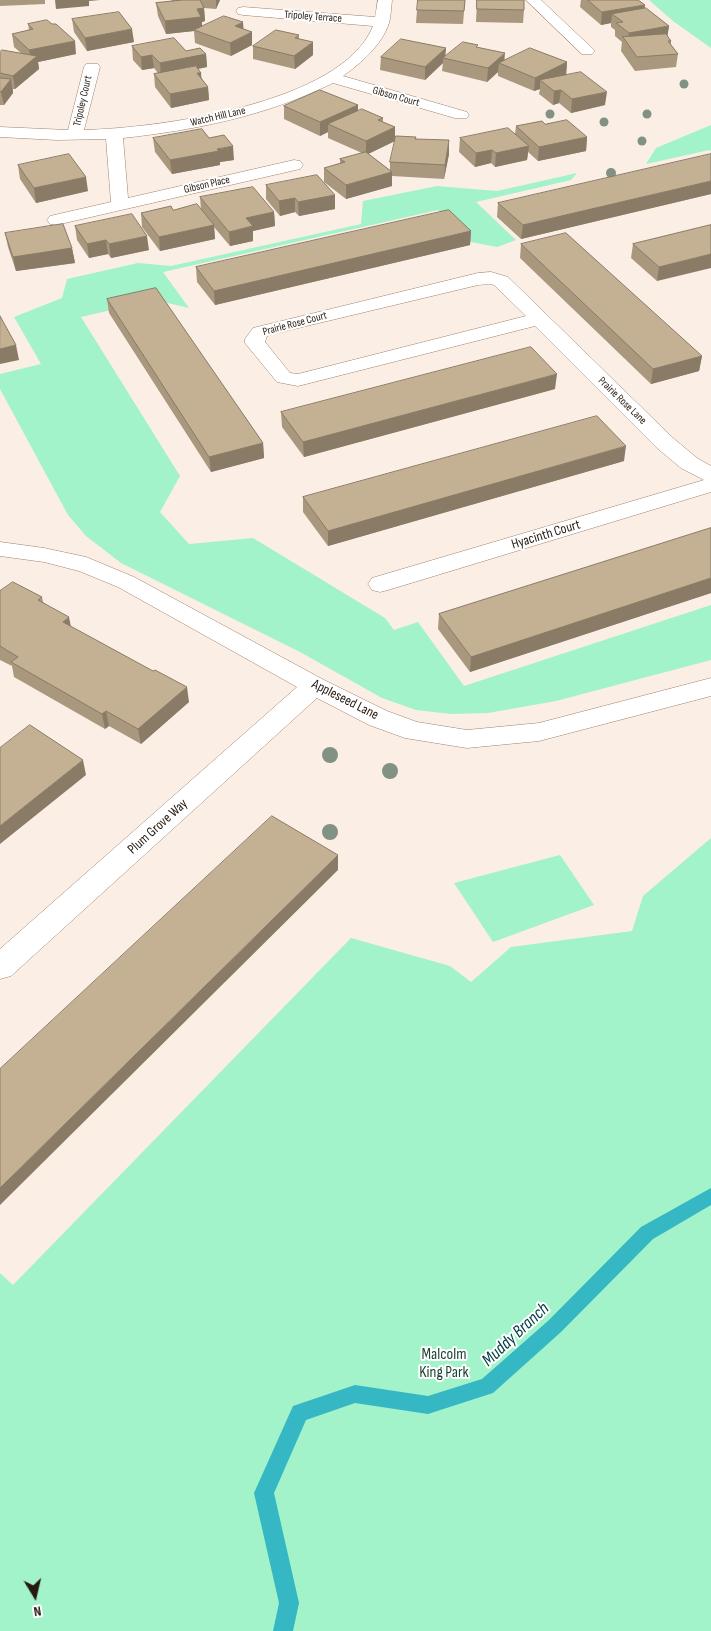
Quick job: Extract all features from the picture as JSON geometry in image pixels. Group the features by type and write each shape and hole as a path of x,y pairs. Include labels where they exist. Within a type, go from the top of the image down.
{"street":[{"name":"Watch Hill Lane","path":"0,132 75,135 114,134 171,127 230,116 285,99 332,78 354,62 369,46 382,22 385,0"},
{"path":"533,0 587,51"},
{"name":"Tripoley Terrace","path":"243,11 382,22"},
{"name":"Tripoley Court","path":"75,135 92,67"},
{"name":"Gibson Court","path":"332,78 461,115"},
{"path":"114,134 120,206"},
{"name":"Gibson Place","path":"56,220 294,165"},
{"name":"Prairie Rose Court","path":"484,278 491,278 501,282 539,320 298,380 284,378 255,342 256,335 266,330 484,278"},
{"name":"Prairie Rose Lane","path":"539,320 665,443 689,462 711,475"},
{"name":"Hyacinth Court","path":"380,584 711,485"},
{"name":"Appleseed Lane","path":"0,548 44,555 86,565 126,582 315,686 378,718 405,728 466,738 539,732 711,687"},
{"name":"Plum Grove Way","path":"0,967 315,686"}],"green space":[{"path":"649,0 711,0 711,48 673,21"},
{"path":"711,125 711,151 646,164 656,148"},
{"path":"577,173 571,180 476,202 516,240 497,247 471,242 438,210 163,272 189,308 155,300 81,317 180,476 160,512 189,544 253,538 385,618 394,630 418,622 464,686 711,605 711,660 556,701 488,713 451,714 416,710 382,698 300,652 121,563 86,536 68,515 0,389 0,374 41,364 14,317 62,298 67,279 138,263 171,266 361,224 363,201 437,186 497,191"},
{"name":"Malcolm King Park","path":"711,838 711,1631 0,1631 0,1273 13,1285 351,938 450,966 471,982 511,947 632,931 643,896"},
{"path":"560,855 594,905 493,942 454,883"}],"building":[{"path":"200,0 204,8 197,9 201,17 165,21 156,3"},
{"path":"418,0 465,0 464,11 417,10"},
{"path":"477,0 524,0 524,10 477,9"},
{"path":"588,0 638,0 645,5 602,12"},
{"path":"646,8 669,26 629,33 616,23 623,22 612,14"},
{"path":"119,12 132,29 85,38 72,19"},
{"path":"224,16 243,22 235,26 252,32 230,43 194,30"},
{"path":"47,20 52,24 56,24 75,41 29,50 12,34 33,29 28,24"},
{"path":"276,30 299,35 295,38 313,42 294,56 253,46"},
{"path":"666,34 671,41 668,41 678,54 637,57 623,37"},
{"path":"174,38 186,51 200,48 206,54 160,63 152,55 141,57 132,46"},
{"path":"401,39 446,48 425,67 381,57"},
{"path":"463,42 478,45 476,47 505,53 488,68 443,58"},
{"path":"530,48 567,62 535,78 499,63"},
{"path":"2,50 37,56 13,76 0,73 0,52"},
{"path":"196,66 201,73 197,73 208,87 170,94 154,74"},
{"path":"581,72 607,92 572,99 561,90 554,91 540,80"},
{"path":"0,78 11,79 1,92 0,91"},
{"path":"320,90 358,105 320,122 284,106"},
{"path":"362,109 383,118 378,120 395,127 366,141 328,124"},
{"path":"567,120 587,137 539,147 516,126 542,121 545,124"},
{"path":"508,128 529,146 496,153 492,150 476,153 460,138"},
{"path":"202,129 209,138 224,135 233,146 217,149 219,151 170,160 153,138"},
{"path":"396,136 416,137 415,139 449,140 445,165 390,162"},
{"path":"366,152 392,172 346,185 324,168 345,162 340,159"},
{"path":"69,154 86,177 34,188 18,165"},
{"path":"711,154 711,181 523,225 498,203"},
{"path":"317,175 335,195 298,202 295,198 279,201 266,185"},
{"path":"253,187 274,212 246,218 253,226 229,232 200,197"},
{"path":"197,204 214,225 159,237 141,213 171,206 173,210"},
{"path":"449,210 471,231 214,291 196,267"},
{"path":"132,214 147,236 109,244 106,240 87,244 75,226"},
{"path":"63,224 72,248 13,257 5,233"},
{"path":"711,225 711,254 659,267 633,244"},
{"path":"566,233 702,356 653,369 521,244"},
{"path":"156,288 263,443 209,457 107,299"},
{"path":"0,316 16,345 0,349"},
{"path":"531,347 557,374 303,442 281,412"},
{"path":"597,416 626,446 328,531 303,497"},
{"path":"711,528 711,578 471,657 439,614"},
{"path":"13,582 42,597 38,600 69,617 63,622 153,671 155,670 187,687 138,729 106,711 102,714 11,662 18,657 0,646 0,591"},
{"path":"30,725 83,760 0,826 0,748"},
{"path":"272,816 338,855 0,1188 0,1069"}],"waterway":[{"name":"Muddy Branch","path":"283,1631 289,1603 264,1493 300,1413 355,1394 428,1405 487,1387 555,1326 647,1233 711,1196"}]}
